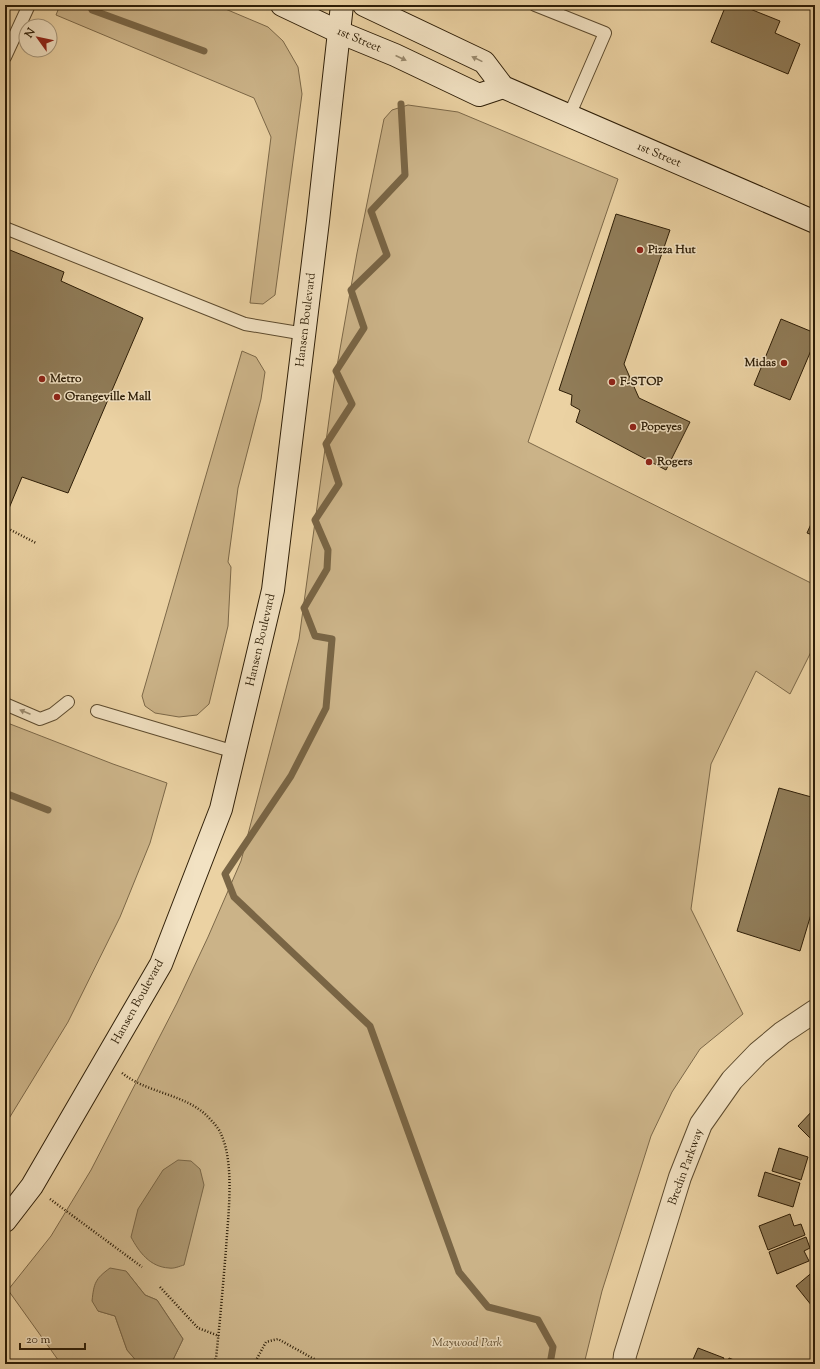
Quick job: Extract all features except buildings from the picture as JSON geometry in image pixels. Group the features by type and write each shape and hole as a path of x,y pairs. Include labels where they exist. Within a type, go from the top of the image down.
{"street":[{"name":"1st Street","path":"282,5 339,32 395,55 479,95 503,87"},
{"name":"Hansen Boulevard","path":"5,1221 32,1186 161,964 221,809 273,590 318,221 342,5"},
{"name":"1st Street","path":"364,5 484,62 503,87 815,222"},
{"name":"Bredin Parkway","path":"624,1364 624,1355 680,1177 701,1124 732,1080 758,1053 782,1033 815,1010"}],"lane":[{"path":"5,57 29,5"},
{"path":"535,5 605,33 569,116"},
{"path":"5,228 245,324 304,334"},
{"path":"5,704 40,719 53,714 68,702"},
{"path":"97,711 235,752"}],"path":[{"path":"5,527 36,543"},
{"path":"105,1060 131,1080 186,1102 206,1114 221,1133 227,1154 229,1208 219,1336 216,1358 213,1364"},
{"path":"32,1186 142,1267"},
{"path":"160,1287 198,1328 219,1336"},
{"path":"254,1364 266,1342 278,1339 323,1364"}],"green space":[{"path":"60,5 216,5 268,27 283,41 298,67 302,94 275,295 263,304 250,303 271,137 254,98 56,15"},
{"name":"Maywood Park","path":"408,105 458,112 618,179 528,442 815,585 815,644 790,694 756,671 711,764 691,909 743,1014 700,1049 672,1092 651,1136 602,1291 584,1364 171,1364 183,1339 157,1300 145,1295 126,1271 98,1311 115,1316 127,1350 139,1364 61,1364 8,1290 51,1236 91,1170 177,1003 241,861 299,639 334,383 357,253 384,119 392,110"},
{"path":"242,351 256,357 265,372 261,399 238,488 228,562 231,567 228,626 209,704 197,715 179,717 155,713 145,706 142,696"},
{"path":"5,722 113,764 167,783 150,843 120,917 68,1022 5,1125"}],"shaded area":[{"path":"178,1160 191,1161 200,1169 204,1185 184,1265 171,1268 162,1267 151,1262 138,1248 131,1237 138,1209 163,1170"},
{"path":"110,1268 126,1271 145,1295 157,1300 183,1339 171,1364 139,1364 127,1350 115,1316 98,1311 92,1301 96,1282 101,1275"}],"waterway":[{"path":"90,5 92,10 204,51"},
{"path":"401,104 405,175 371,211 387,255 351,290 364,328 336,371 352,404 326,444 339,484 315,520 328,550 327,569 304,608 315,636 332,639 326,708 291,776 225,874 234,897 370,1026 459,1272 488,1307 538,1320 553,1347 550,1364"},
{"path":"5,793 48,810"}],"place":[{"name":"Pizza Hut","path":"640,250"},
{"name":"Midas","path":"784,363"},
{"name":"Metro","path":"42,379"},
{"name":"F-STOP","path":"612,382"},
{"name":"Orangeville Mall","path":"57,397"},
{"name":"Popeyes","path":"633,427"},
{"name":"Rogers","path":"649,462"}]}
